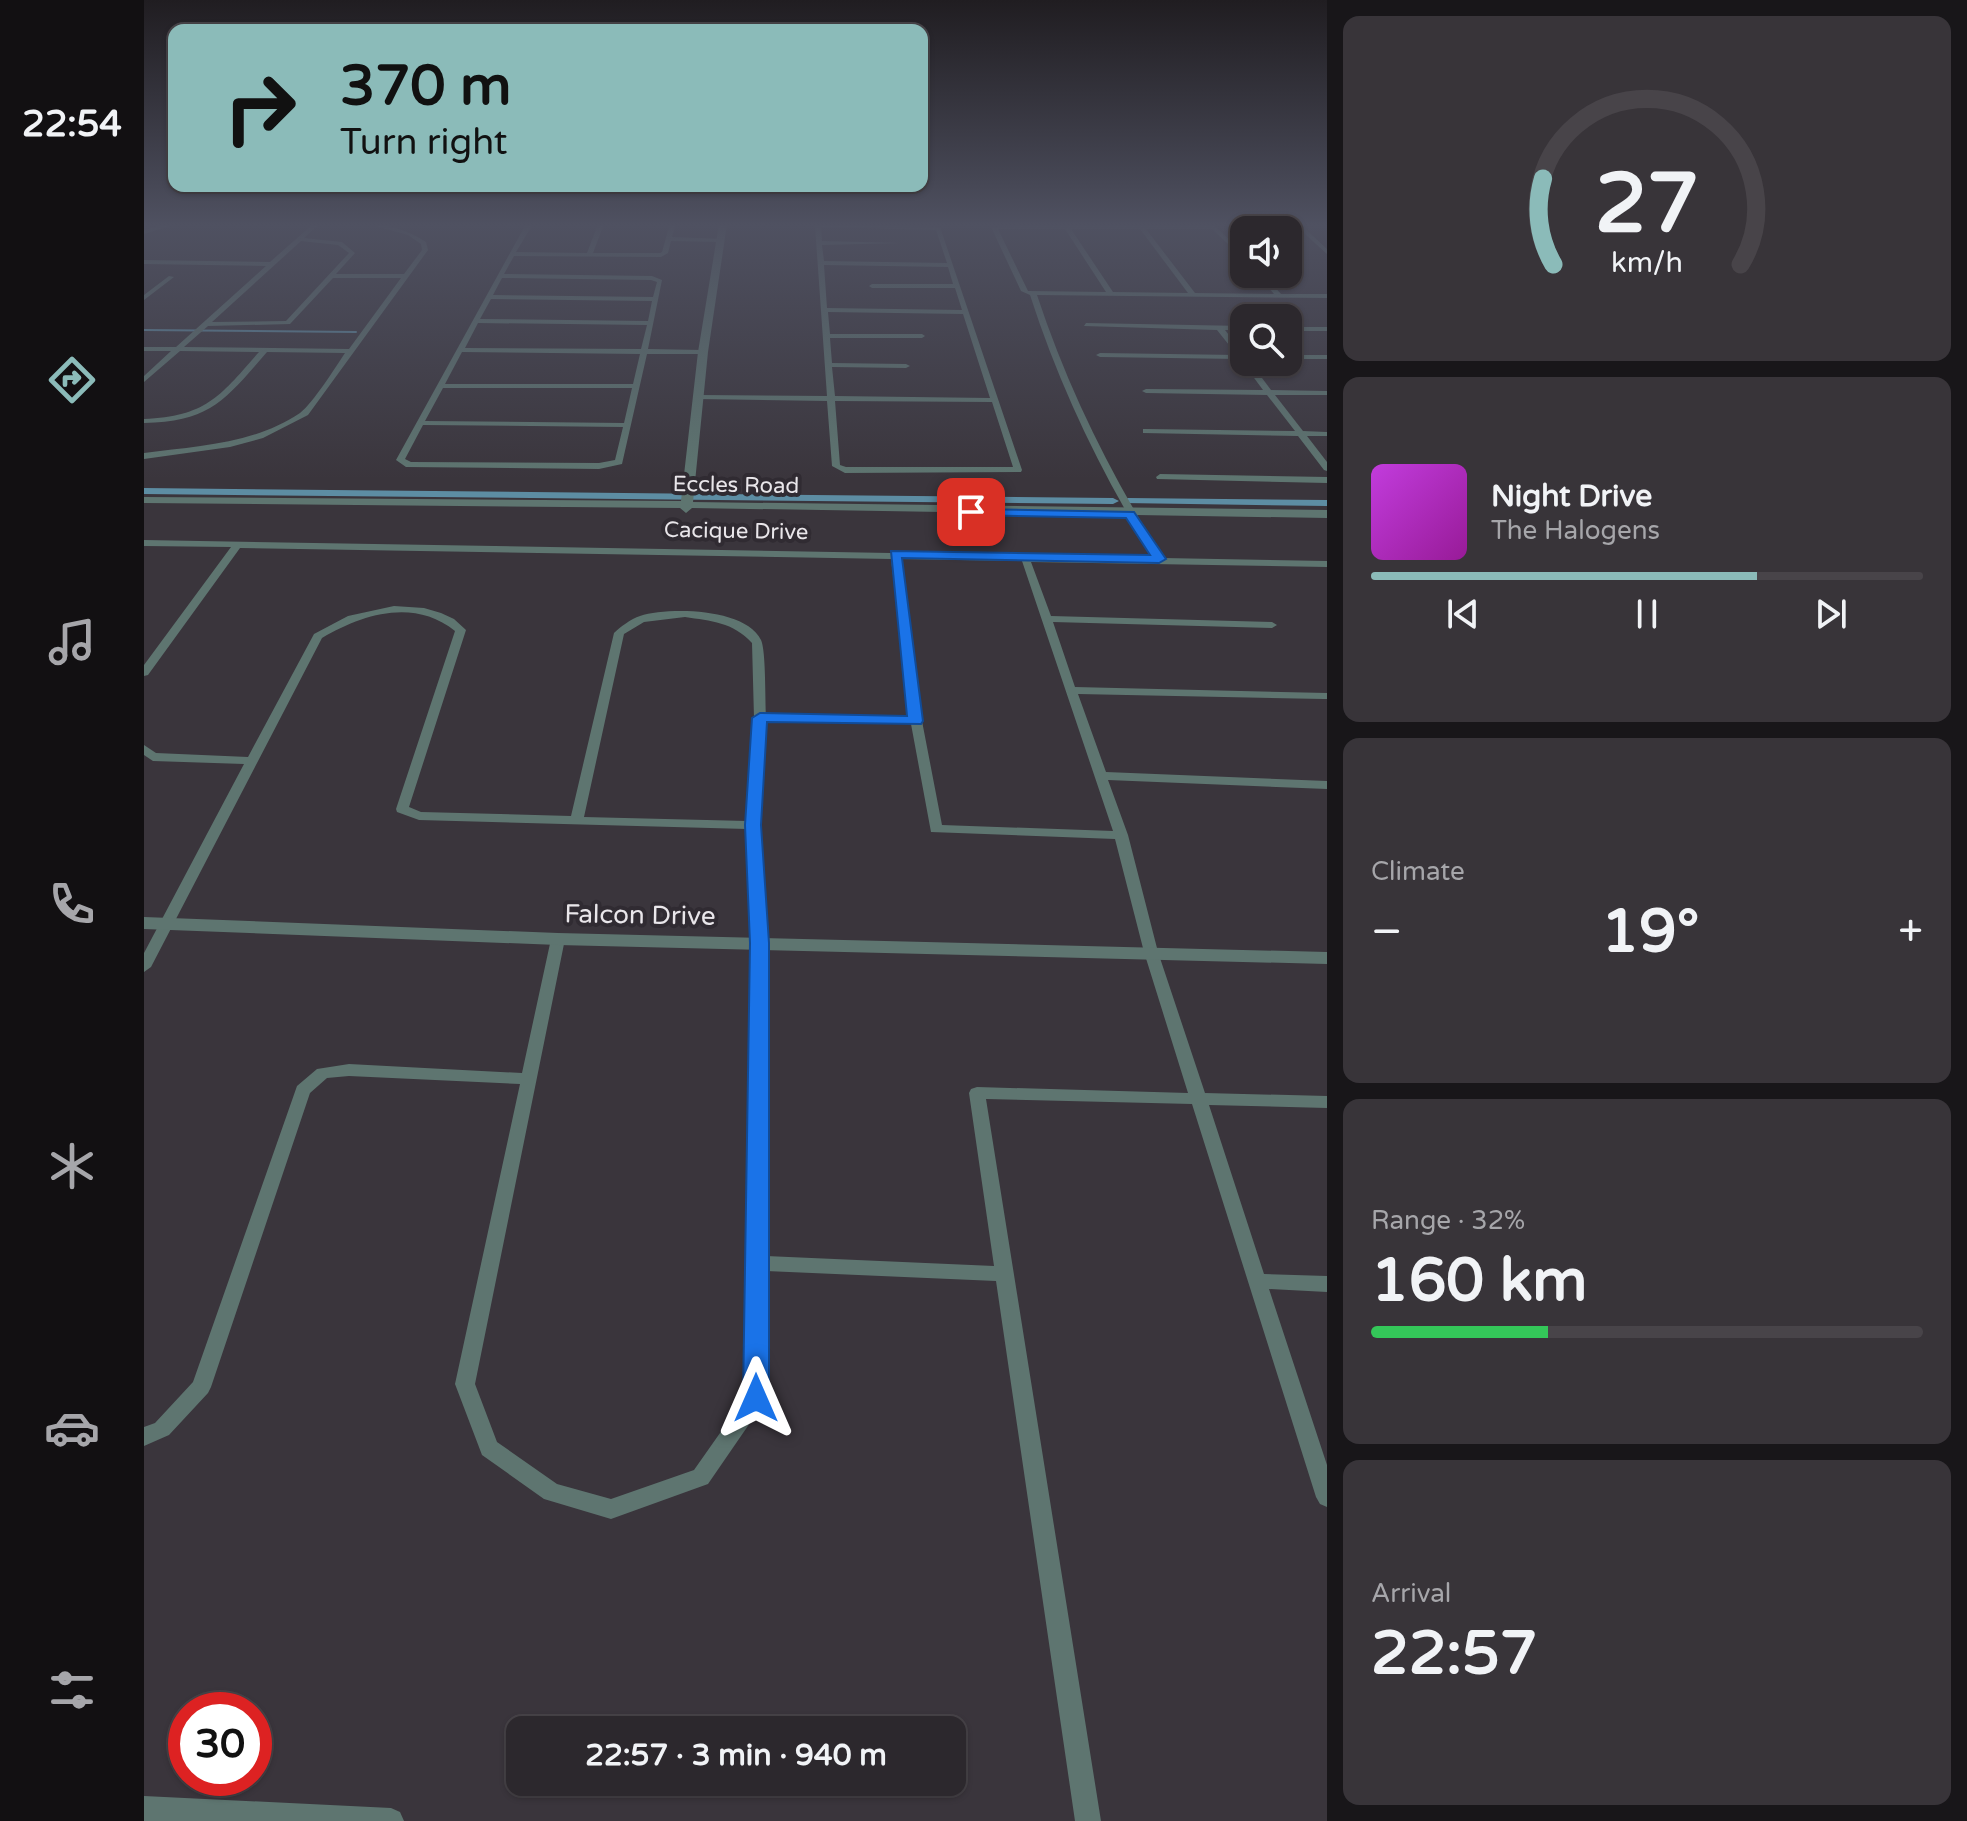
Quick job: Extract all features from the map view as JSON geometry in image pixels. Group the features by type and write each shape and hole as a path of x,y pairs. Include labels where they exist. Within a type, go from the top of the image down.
{"street":[{"path":"144,380 224,309"},
{"path":"207,324 288,323 301,309"},
{"path":"144,456 227,445 260,436 297,419 309,409 382,309"},
{"path":"482,309 400,460 403,463 610,465 619,462 654,309"},
{"path":"686,507 710,309"},
{"path":"964,309 1019,468 1013,472 839,468 830,398 825,310 965,312"},
{"path":"1038,309 1080,415 1129,512 1159,559"},
{"path":"475,321 651,323"},
{"path":"1086,325 1230,327"},
{"path":"1219,327 1230,341"},
{"path":"1302,329 1327,329"},
{"path":"827,336 922,336"},
{"path":"144,349 352,351"},
{"path":"459,350 703,352"},
{"path":"144,421 178,419 209,409 264,351"},
{"path":"1100,355 1230,359"},
{"path":"1302,357 1327,357"},
{"path":"828,365 906,366"},
{"path":"1257,376 1327,468"},
{"path":"440,386 634,386"},
{"path":"1146,391 1327,393"},
{"path":"700,397 994,400"},
{"path":"420,423 627,425"},
{"path":"1146,431 1327,434"},
{"path":"1160,477 1327,480"},
{"name":"Eccles Road","path":"144,503 1327,516"},
{"name":"Cacique Drive","path":"144,543 1327,564"},
{"path":"144,673 238,544"},
{"path":"895,554 916,721 936,829 1121,835"},
{"path":"1025,557 1121,835 1151,952 1327,1497"},
{"path":"144,967 318,636 353,617 393,609 426,611 450,619 461,630 402,809 419,816 753,825"},
{"path":"558,939 465,1384 489,1448 551,1492 611,1509 701,1477 756,1398 759,943 753,825 760,718 757,642 744,628 722,619 685,614 641,619 619,633 577,819"},
{"path":"1046,619 1272,625"},
{"path":"1071,690 1324,696"},
{"path":"760,718 916,721"},
{"path":"144,749 153,757 251,761"},
{"path":"1101,776 1327,785"},
{"name":"Falcon Drive","path":"144,923 558,939 1327,958"},
{"path":"144,1437 162,1429 201,1387 303,1090 323,1073 349,1070 529,1079"},
{"path":"1088,1821 977,1093 1327,1102"},
{"path":"755,1263 1004,1274"},
{"path":"1258,1281 1327,1284"},
{"path":"144,1809 391,1821"}],"waterway":[{"path":"144,330 356,332"},
{"path":"144,491 1113,501"},
{"path":"1128,501 1327,503"}],"route":[{"path":"756,1398 759,943 753,825 760,718 916,721 895,554 1159,559 1130,514 971,512"}]}
